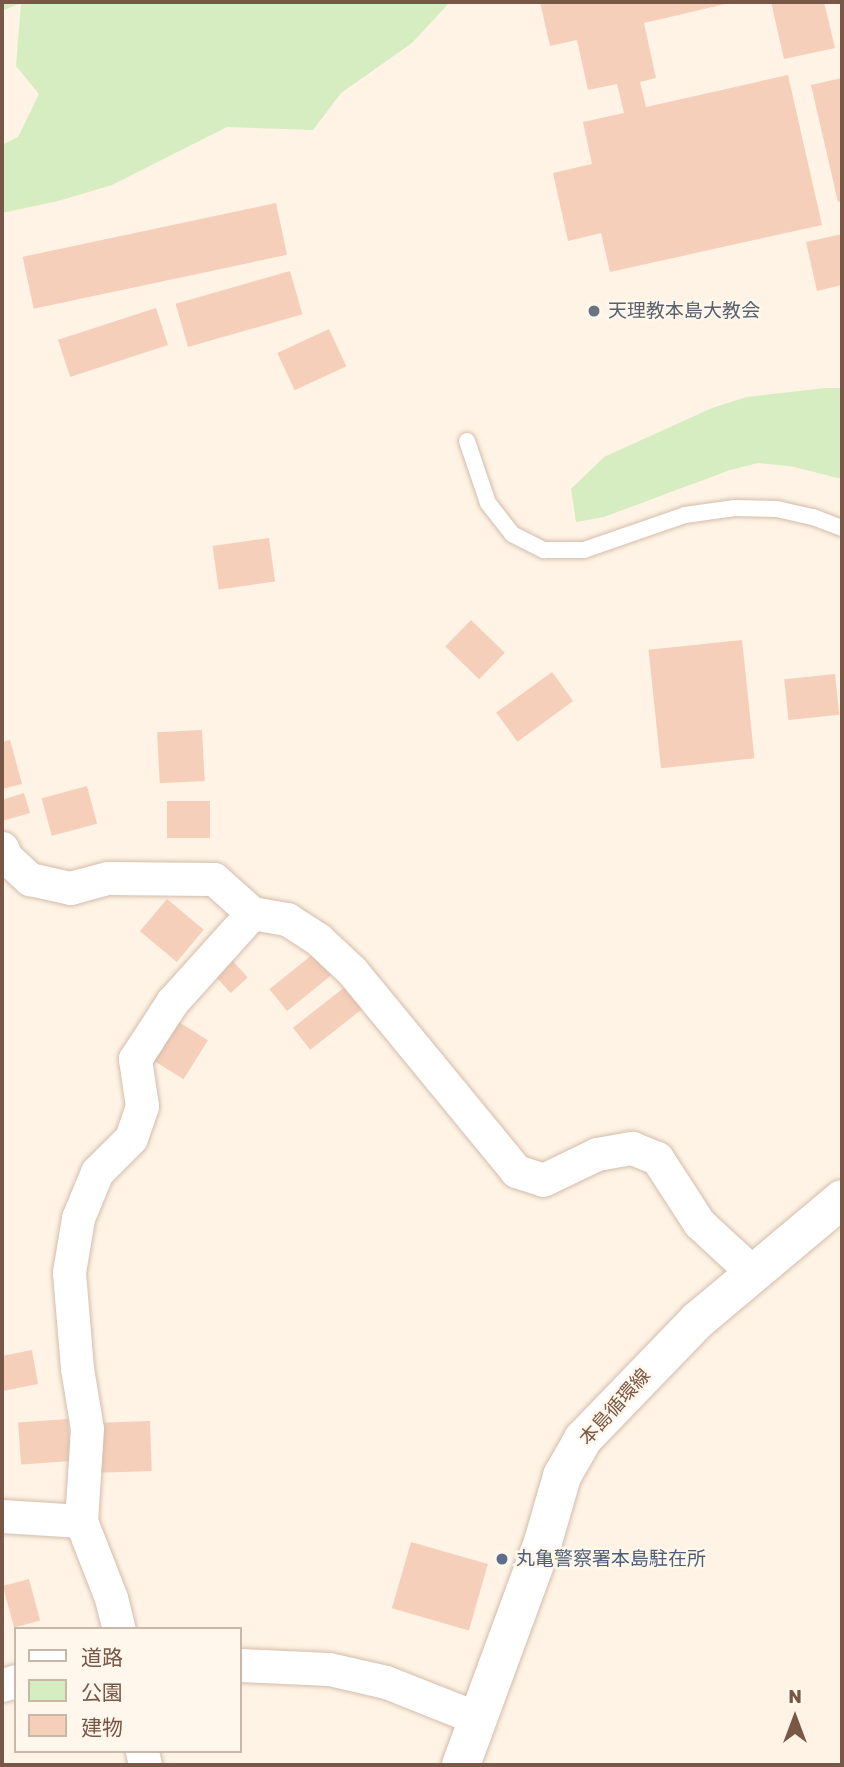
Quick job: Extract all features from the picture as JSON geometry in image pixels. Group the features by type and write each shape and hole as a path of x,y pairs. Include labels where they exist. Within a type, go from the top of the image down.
{"main road":[{"name":"本島循環線","path":"461,1765 542,1542 562,1476 583,1439 698,1320 842,1199"}],"street":[{"path":"2,848 6,857 30,879 70,888 108,878 214,879 252,913 288,919 319,940 352,971 516,1171 542,1180 597,1154 632,1147 657,1158 699,1223 754,1274"},
{"path":"118,1627 111,1598 81,1521 88,1429 77,1368 69,1272 78,1218 97,1172 131,1138 142,1106 135,1059 172,1002 252,913"},
{"path":"2,1516 81,1521"},
{"path":"242,1665 329,1669 363,1676 386,1682 477,1718"}],"lane":[{"path":"467,441 488,503 512,534 544,550 584,550 685,515 735,508 777,509 813,517 842,528"}],"green space":[{"path":"2,2 450,2 412,43 341,93 313,130 227,127 112,185 58,201 2,213 2,145 18,137 39,94 16,66 21,3 2,11"},
{"path":"842,388 842,479 790,466 758,463 730,470 604,517 576,522 571,489 604,457 712,408 747,397"}],"building":[{"path":"540,2 734,2 644,23 656,78 640,82 646,107 788,75 822,225 610,272 601,233 568,241 553,173 592,164 583,122 624,113 617,84 588,90 577,40 550,46"},
{"path":"771,2 824,2 835,48 784,59"},
{"path":"842,78 842,201 838,202 811,85"},
{"path":"276,203 287,255 34,309 23,257"},
{"path":"842,234 842,285 817,291 806,242"},
{"path":"290,271 302,314 188,347 176,304"},
{"path":"156,308 168,345 70,377 58,340"},
{"path":"329,329 346,366 295,390 277,353"},
{"path":"269,538 275,582 219,590 213,546"},
{"path":"471,620 505,653 479,679 445,647"},
{"path":"742,640 754,758 661,768 649,650"},
{"path":"552,672 573,701 517,742 496,713"},
{"path":"835,674 839,715 789,720 784,679"},
{"path":"202,730 205,781 160,783 157,732"},
{"path":"10,740 22,784 2,789 2,742"},
{"path":"87,786 97,824 52,836 42,798"},
{"path":"24,793 30,813 2,821 2,800"},
{"path":"167,801 210,801 210,838 167,838"},
{"path":"167,899 204,930 177,962 140,931"},
{"path":"313,954 331,976 287,1011 269,989"},
{"path":"231,959 248,978 231,993 214,974"},
{"path":"345,987 362,1009 310,1050 293,1028"},
{"path":"174,1019 208,1040 184,1079 150,1058"},
{"path":"32,1350 38,1384 3,1391 2,1356"},
{"path":"68,1419 71,1461 21,1464 18,1422"},
{"path":"150,1421 152,1471 101,1473 99,1423"},
{"path":"411,1542 488,1564 469,1630 392,1608"},
{"path":"29,1579 40,1621 14,1627 3,1586"}],"place":[{"name":"天理教本島大教会","path":"594,311"},
{"name":"丸亀警察署本島駐在所","path":"502,1559"}]}
